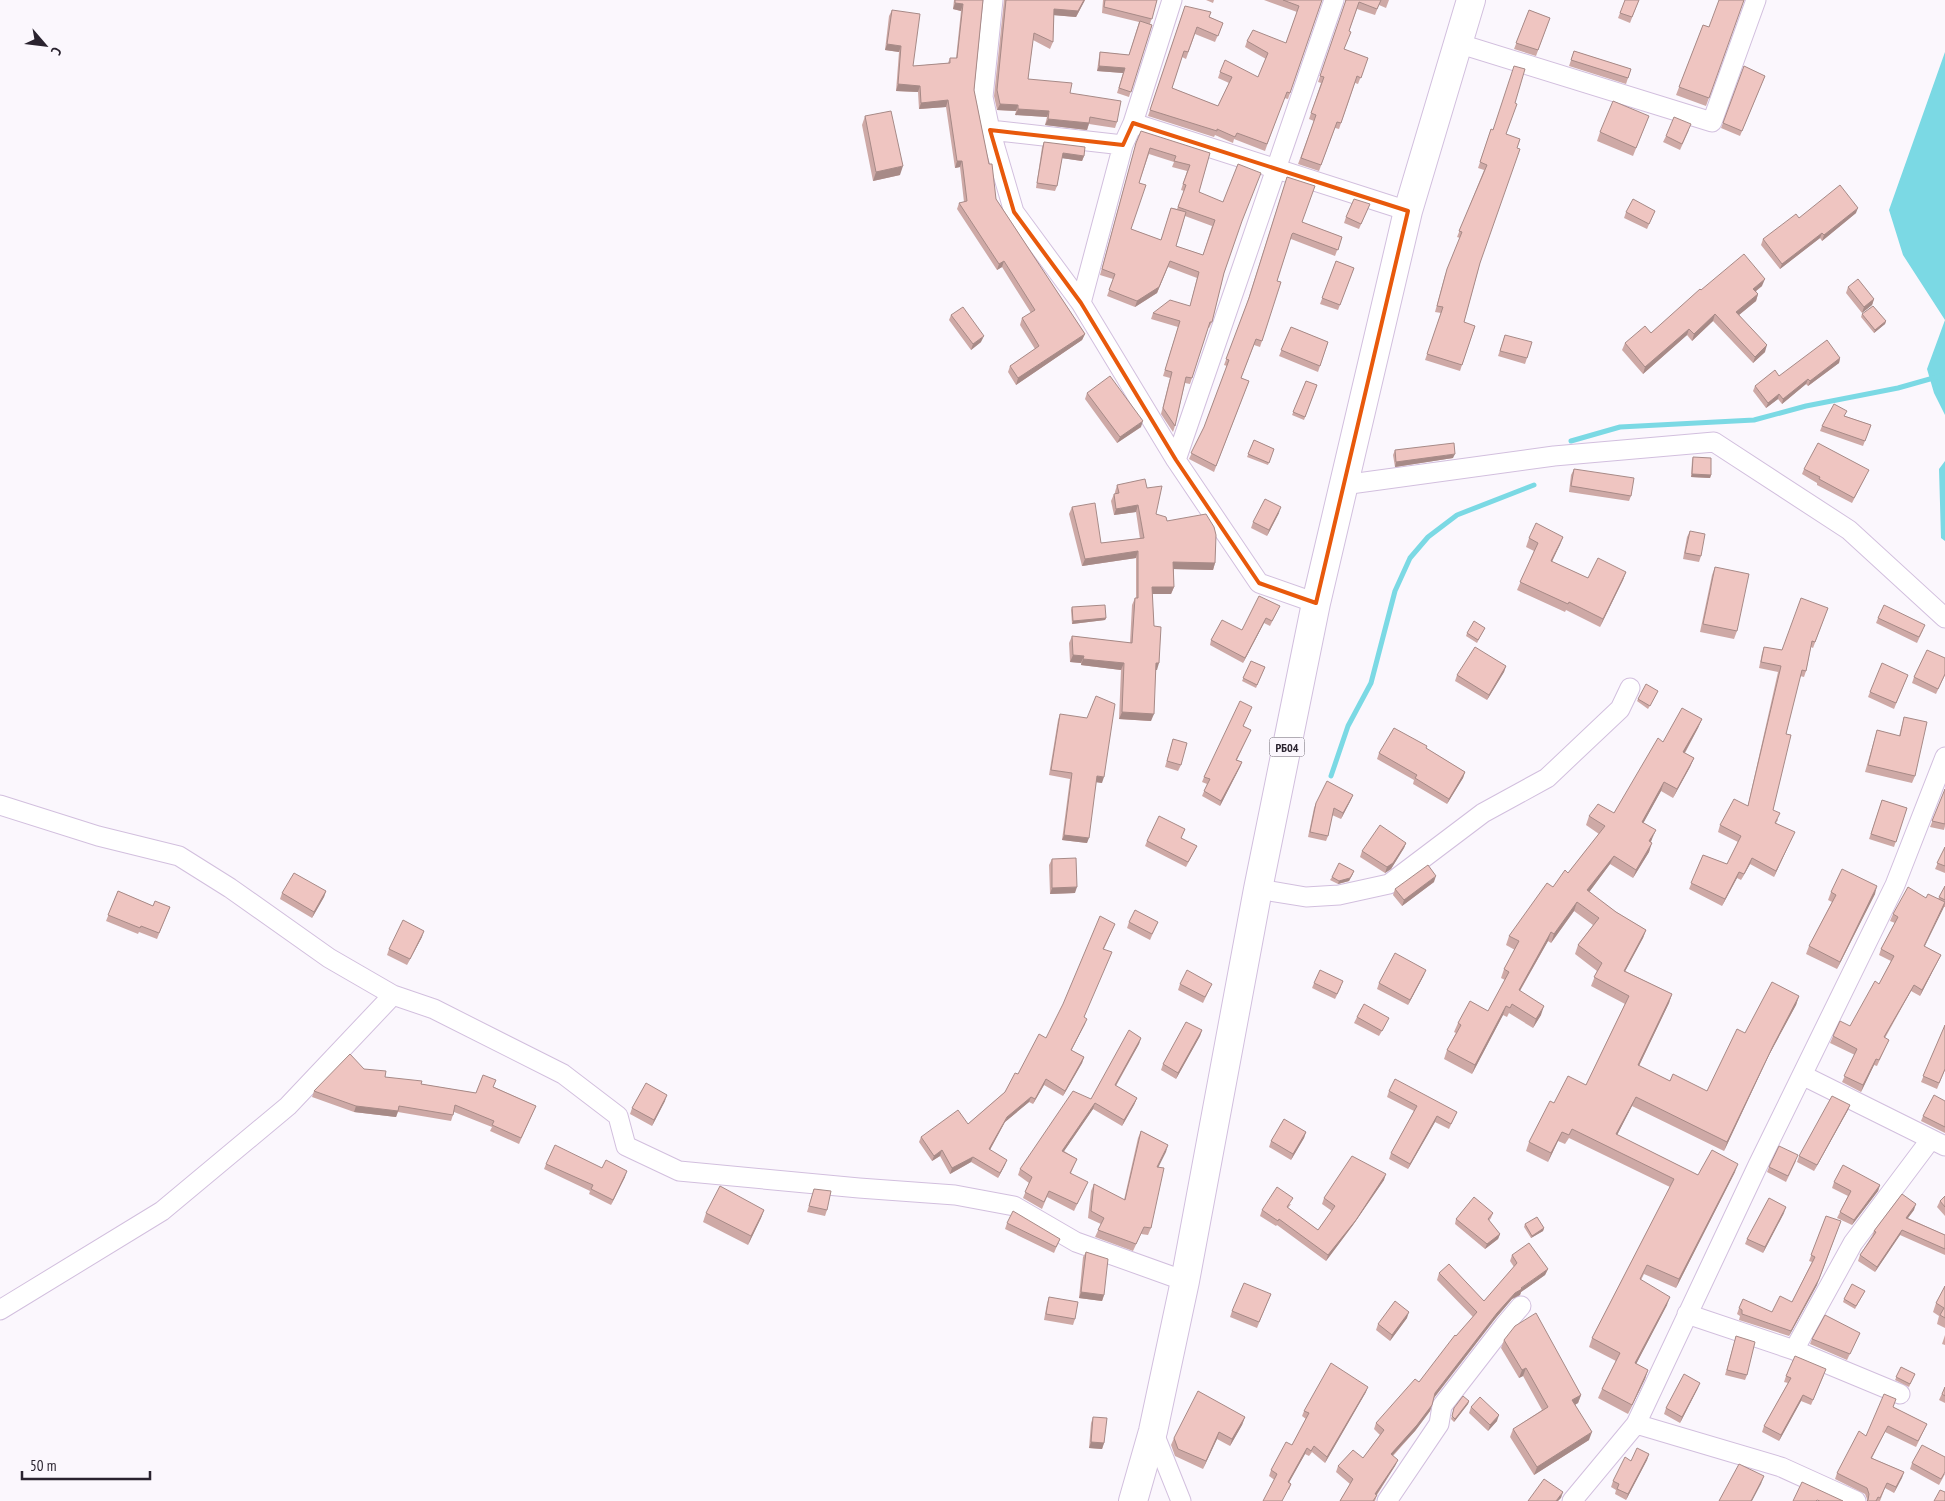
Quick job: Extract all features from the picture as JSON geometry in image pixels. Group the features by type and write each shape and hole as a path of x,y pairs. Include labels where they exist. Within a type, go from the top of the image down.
{"main road":[{"name":"РБ04","path":"1133,1501 1153,1431 1185,1281 1258,889 1316,603 1408,211 1471,0"}],"street":[{"path":"993,0 983,97 990,130 1014,212 1081,303 1176,460 1259,583 1316,603"},
{"path":"1081,303 1122,145 1133,123 1172,0"},
{"path":"1176,460 1334,0"},
{"path":"1457,43 1712,122 1756,0"},
{"path":"1133,123 1408,211"},
{"path":"990,130 1122,145"},
{"path":"1343,485 1554,456 1714,442 1850,530 1945,618"},
{"path":"1258,889 1306,897 1339,895 1389,884 1483,813 1547,778 1620,709 1630,688"},
{"path":"1572,1501 1636,1424 1802,1075 1895,885 1945,757"},
{"path":"0,805 98,836 179,856 230,888 329,958 393,995 434,1009 563,1074 618,1116 626,1146 679,1171 955,1195 1014,1206 1076,1242 1185,1281"},
{"path":"0,1310 162,1211 288,1106 393,995"},
{"path":"1794,1350 1853,1243 1938,1143 1802,1075"},
{"path":"1387,1501 1439,1424 1442,1406 1504,1326 1522,1306"},
{"path":"1688,1314 1794,1350 1900,1394"},
{"path":"1636,1424 1781,1466 1856,1501"},
{"path":"1153,1431 1181,1501"}],"highlighted area":[{"path":"1133,123 1408,211 1316,603 1259,583 1176,460 1081,303 1014,212 990,130 1123,145"}],"water":[{"path":"1945,52 1945,320 1903,255 1889,210"},
{"path":"1945,320 1945,415 1934,393 1927,369"},
{"path":"1945,461 1945,541 1941,538 1939,469"}],"building":[{"path":"955,0 983,0 974,90 989,164 992,164 996,199 1085,334 1018,378 1010,366 1039,346 1022,318 1035,310 1004,261 999,264 959,203 967,201 962,161 957,161 948,100 921,103 920,86 898,84 901,46 887,44 892,10 920,14 913,66 950,63 950,58 957,58 963,4 955,3"},
{"path":"1006,0 1084,0 1078,11 1054,9 1053,42 1034,33 1028,79 1072,83 1070,93 1121,101 1117,122 1090,117 1089,123 1048,119 1049,111 1018,109 1018,105 1000,104 997,90"},
{"path":"1105,0 1157,0 1152,19 1104,7"},
{"path":"1283,0 1322,0 1290,93 1287,92 1267,144 1237,133 1235,137 1217,129 1217,131 1150,110 1185,6 1211,12 1209,17 1223,23 1218,36 1197,27 1188,52 1184,51 1172,88 1218,106 1232,77 1220,72 1225,60 1258,77 1268,53 1247,41 1253,30 1286,43 1299,6"},
{"path":"1346,0 1381,0 1377,9 1359,2 1344,49 1368,58 1361,78 1357,76 1341,123 1337,122 1321,165 1301,158 1316,115 1311,113 1324,77 1320,76"},
{"path":"1625,0 1639,0 1632,17 1620,13"},
{"path":"1719,0 1744,0 1709,98 1679,87 1703,25 1709,27"},
{"path":"1529,10 1550,18 1538,50 1516,43"},
{"path":"1140,21 1152,25 1131,92 1119,88 1125,68 1099,66 1100,52 1129,55"},
{"path":"1574,51 1631,69 1628,78 1571,60"},
{"path":"1514,66 1525,69 1515,103 1517,104 1506,134 1520,139 1517,148 1520,149 1480,263 1464,322 1475,326 1462,365 1427,354 1443,307 1437,306 1447,269 1462,232 1459,231 1487,165 1480,162 1491,129 1493,130"},
{"path":"1744,66 1765,76 1742,131 1723,123"},
{"path":"1613,101 1649,116 1636,148 1600,132"},
{"path":"891,111 903,166 876,172 865,116"},
{"path":"1674,117 1691,124 1682,144 1666,136"},
{"path":"1141,131 1210,153 1199,192 1223,202 1238,164 1261,173 1224,273 1212,322 1210,322 1192,378 1186,377 1175,426 1163,408 1172,372 1165,370 1180,321 1153,313 1170,300 1190,306 1199,272 1170,261 1159,287 1137,301 1109,290 1115,274 1102,269 1136,143","holes":["1150,148 1176,156 1174,161 1190,165 1183,184 1186,185 1178,207 1215,220 1203,255 1176,246 1186,212 1171,208 1161,240 1131,229 1146,185 1139,183"]},
{"path":"1044,142 1085,147 1084,156 1063,153 1057,186 1037,183"},
{"path":"1287,177 1315,186 1302,222 1342,237 1338,250 1292,234 1277,281 1281,282 1262,341 1256,339 1241,378 1249,381 1216,466 1191,453 1204,427 1229,360 1226,359 1249,298"},
{"path":"1840,185 1858,208 1824,235 1822,233 1782,264 1763,239 1796,214 1799,218"},
{"path":"1354,199 1370,204 1361,224 1346,217"},
{"path":"1633,199 1655,211 1649,224 1626,212"},
{"path":"1744,254 1765,279 1753,289 1758,294 1736,312 1767,345 1755,357 1715,314 1694,334 1689,329 1645,367 1625,343 1645,326 1651,333 1700,289"},
{"path":"1336,261 1354,268 1340,305 1322,298"},
{"path":"1858,279 1874,299 1864,307 1848,287"},
{"path":"1873,306 1886,321 1875,330 1862,314"},
{"path":"963,307 984,336 973,344 951,315"},
{"path":"1291,327 1328,342 1320,366 1281,350"},
{"path":"1505,335 1532,342 1527,358 1500,351"},
{"path":"1827,340 1840,358 1810,381 1808,379 1783,399 1779,394 1768,403 1755,386 1775,370 1779,376"},
{"path":"1110,376 1143,421 1120,437 1087,393"},
{"path":"1306,381 1317,385 1305,417 1293,412"},
{"path":"1834,404 1847,411 1844,416 1871,425 1865,441 1822,426"},
{"path":"1254,440 1274,449 1269,463 1248,454"},
{"path":"1454,443 1455,454 1396,462 1395,450"},
{"path":"1818,443 1869,470 1854,498 1804,469"},
{"path":"1693,457 1711,458 1711,475 1692,474"},
{"path":"1574,469 1634,478 1631,496 1571,486"},
{"path":"1145,479 1147,488 1162,486 1156,514 1166,517 1167,521 1206,514 1214,527 1216,535 1215,563 1173,562 1174,587 1152,587 1154,626 1161,627 1159,663 1156,663 1154,714 1122,712 1124,663 1083,659 1084,656 1073,655 1072,636 1132,643 1135,598 1138,598 1138,551 1085,559 1072,507 1095,503 1101,543 1144,538 1138,505 1116,509 1114,494 1119,493 1117,485"},
{"path":"1265,499 1281,507 1269,530 1253,522"},
{"path":"1536,523 1563,537 1551,561 1588,578 1598,558 1626,572 1603,619 1569,602 1568,604 1520,582 1538,543 1529,538"},
{"path":"1690,531 1705,534 1701,556 1685,553"},
{"path":"1715,567 1749,574 1737,631 1703,624"},
{"path":"1259,596 1280,606 1272,621 1266,618 1245,658 1211,640 1222,620 1242,630"},
{"path":"1801,598 1828,608 1815,642 1812,641 1806,671 1802,670 1786,734 1791,735 1773,810 1780,813 1775,823 1795,832 1776,871 1752,858 1744,874 1739,872 1725,899 1691,883 1703,855 1727,864 1741,836 1720,825 1734,799 1748,806 1781,666 1761,662 1764,647 1782,650"},
{"path":"1105,605 1106,618 1073,621 1072,607"},
{"path":"1884,605 1925,625 1919,637 1878,618"},
{"path":"1474,621 1485,628 1478,640 1467,633"},
{"path":"1475,647 1506,666 1489,695 1457,675"},
{"path":"1927,650 1945,658 1945,674 1938,689 1914,677"},
{"path":"1251,661 1265,667 1257,685 1243,678"},
{"path":"1882,663 1908,675 1896,703 1870,692"},
{"path":"1646,684 1658,691 1650,706 1638,699"},
{"path":"1096,696 1115,704 1104,777 1097,776 1089,838 1064,835 1072,773 1051,770 1060,714 1087,718"},
{"path":"1240,701 1252,707 1243,726 1251,730 1236,760 1242,762 1221,801 1204,791 1210,779 1204,777"},
{"path":"1682,708 1702,719 1683,752 1694,758 1677,789 1664,782 1642,822 1656,830 1649,841 1652,843 1636,870 1614,856 1587,890 1616,912 1646,930 1624,971 1672,994 1638,1065 1670,1081 1673,1074 1707,1091 1737,1029 1745,1033 1772,982 1799,996 1727,1142 1636,1097 1616,1134 1698,1175 1712,1150 1738,1164 1679,1279 1647,1265 1640,1279 1670,1297 1635,1363 1648,1370 1632,1405 1602,1389 1620,1353 1592,1338 1674,1179 1572,1129 1569,1135 1562,1132 1551,1153 1529,1142 1550,1101 1554,1103 1568,1076 1586,1085 1629,996 1594,977 1602,963 1578,945 1599,918 1577,902 1554,934 1551,932 1519,990 1544,1006 1536,1019 1512,1004 1510,1008 1506,1006 1475,1065 1447,1050 1461,1025 1458,1023 1470,1001 1488,1011 1509,972 1504,969 1519,941 1509,936 1547,883 1553,887 1565,870 1568,873 1605,826 1589,816 1598,804 1614,813 1658,738 1663,742"},
{"path":"1904,717 1927,722 1915,776 1868,765 1877,730 1900,736"},
{"path":"1394,728 1427,746 1426,748 1465,772 1449,799 1415,778 1417,775 1379,753"},
{"path":"1173,739 1187,743 1181,765 1167,761"},
{"path":"1327,781 1353,795 1343,813 1334,808 1328,836 1310,832 1316,803"},
{"path":"1945,789 1945,824 1932,821"},
{"path":"1882,800 1907,808 1896,842 1871,834"},
{"path":"1159,816 1185,829 1181,838 1197,846 1188,862 1147,841"},
{"path":"1380,825 1406,843 1393,863 1387,867 1362,851"},
{"path":"1945,847 1945,866 1937,863"},
{"path":"1076,858 1077,887 1052,888 1052,859"},
{"path":"1339,863 1354,871 1350,878 1339,881 1332,877"},
{"path":"1428,865 1436,876 1404,900 1395,889"},
{"path":"1842,869 1877,886 1840,962 1809,946 1836,895 1831,892"},
{"path":"294,873 326,891 314,912 282,893"},
{"path":"1945,886 1945,900 1939,897"},
{"path":"1908,887 1926,898 1928,894 1945,902 1924,946 1941,955 1922,990 1914,985 1884,1037 1889,1040 1879,1060 1876,1059 1863,1085 1844,1076 1857,1049 1833,1036 1840,1021 1850,1026 1875,981 1879,984 1894,956 1881,949 1898,917 1893,914"},
{"path":"118,891 153,906 155,901 170,907 159,933 141,926 140,928 108,915"},
{"path":"1135,910 1158,922 1152,934 1129,922"},
{"path":"1100,916 1115,924 1103,949 1112,952 1084,1017 1087,1019 1071,1050 1084,1057 1065,1091 1046,1079 1035,1099 1031,1097 1007,1117 989,1149 1007,1160 1000,1173 973,1157 952,1168 942,1150 934,1156 921,1137 958,1110 968,1124 1005,1092 1015,1073 1018,1074 1039,1034 1046,1038 1063,1004"},
{"path":"403,920 424,931 410,959 389,949"},
{"path":"1395,953 1426,970 1410,1000 1379,983"},
{"path":"1187,970 1212,984 1205,997 1180,984"},
{"path":"1320,970 1343,981 1337,994 1314,983"},
{"path":"1364,1004 1389,1018 1382,1031 1357,1017"},
{"path":"1186,1022 1202,1030 1178,1073 1163,1064"},
{"path":"1945,1025 1945,1069 1939,1083 1923,1076"},
{"path":"1129,1030 1141,1038 1115,1085 1137,1098 1124,1120 1095,1103 1062,1151 1077,1159 1070,1173 1088,1182 1077,1204 1049,1191 1044,1202 1025,1192 1032,1177 1020,1169 1073,1091 1091,1099"},
{"path":"350,1054 364,1069 386,1071 385,1077 422,1081 421,1084 476,1093 483,1075 496,1080 493,1087 536,1106 521,1138 492,1125 494,1121 455,1105 453,1115 399,1106 398,1111 356,1106 314,1091"},
{"path":"1395,1079 1457,1112 1451,1124 1437,1116 1410,1164 1391,1153 1417,1106 1389,1091"},
{"path":"646,1083 667,1095 654,1120 632,1108"},
{"path":"1934,1095 1945,1101 1945,1127 1923,1116"},
{"path":"1832,1096 1850,1105 1817,1165 1799,1156"},
{"path":"1284,1119 1306,1132 1293,1154 1271,1141"},
{"path":"1141,1131 1168,1145 1157,1167 1164,1168 1151,1228 1144,1227 1136,1244 1098,1230 1104,1218 1091,1211 1094,1184 1125,1200"},
{"path":"555,1145 602,1168 606,1160 627,1171 613,1200 591,1189 593,1185 546,1164"},
{"path":"1779,1146 1798,1155 1788,1176 1769,1167"},
{"path":"1352,1156 1386,1174 1356,1220 1328,1255 1279,1219 1278,1221 1262,1210 1277,1187 1293,1198 1287,1207 1318,1230 1335,1206 1324,1198"},
{"path":"1843,1165 1880,1185 1854,1220 1840,1212 1851,1191 1834,1182"},
{"path":"720,1186 764,1210 751,1236 706,1213"},
{"path":"814,1189 831,1191 827,1210 809,1206"},
{"path":"1902,1194 1916,1204 1906,1218 1945,1235 1945,1249 1902,1230 1877,1267 1860,1255 1876,1232 1874,1231"},
{"path":"1945,1196 1945,1207 1940,1201"},
{"path":"1474,1197 1493,1213 1488,1219 1500,1234 1487,1244 1456,1219"},
{"path":"1769,1198 1786,1207 1765,1247 1747,1239"},
{"path":"1013,1211 1060,1239 1056,1247 1007,1223"},
{"path":"1826,1216 1841,1221 1819,1279 1791,1331 1742,1314 1742,1310 1739,1308 1743,1299 1772,1312 1780,1296 1792,1302 1815,1257 1811,1255"},
{"path":"1537,1217 1544,1228 1532,1236 1525,1224"},
{"path":"1529,1243 1548,1269 1515,1293 1497,1313 1435,1393 1432,1405 1391,1454 1398,1460 1375,1494 1377,1495 1373,1501 1340,1501 1353,1479 1338,1466 1353,1450 1363,1458 1384,1430 1376,1423 1415,1379 1419,1382 1455,1335 1477,1312 1439,1273 1449,1264 1484,1301 1517,1263 1512,1255"},
{"path":"1086,1252 1108,1259 1104,1295 1081,1292"},
{"path":"1244,1283 1271,1294 1259,1322 1232,1311"},
{"path":"1852,1284 1865,1291 1856,1306 1844,1299"},
{"path":"1945,1286 1945,1318 1940,1315 1944,1308 1936,1303"},
{"path":"1049,1297 1078,1302 1075,1319 1046,1314"},
{"path":"1395,1301 1409,1312 1392,1335 1378,1324"},
{"path":"1536,1313 1581,1395 1572,1400 1592,1432 1537,1467 1513,1429 1548,1407 1526,1368 1522,1370 1504,1340 1515,1326"},
{"path":"1825,1315 1860,1333 1850,1354 1812,1339"},
{"path":"1736,1336 1755,1342 1747,1375 1727,1370"},
{"path":"1795,1356 1826,1369 1813,1400 1803,1395 1781,1435 1764,1426 1791,1378 1786,1376"},
{"path":"1331,1363 1368,1387 1327,1457 1314,1446 1311,1451 1307,1448 1288,1482 1291,1484 1282,1501 1263,1501 1277,1474 1271,1470 1286,1442 1292,1445 1309,1413 1304,1411"},
{"path":"1901,1367 1915,1374 1910,1384 1896,1377"},
{"path":"1684,1374 1700,1383 1682,1417 1666,1408"},
{"path":"1198,1391 1245,1417 1232,1439 1219,1432 1206,1461 1178,1449 1174,1438"},
{"path":"1884,1394 1896,1399 1893,1407 1927,1424 1918,1441 1888,1426 1871,1458 1904,1472 1896,1487 1887,1483 1880,1498 1878,1497 1876,1501 1867,1501 1869,1494 1867,1488 1837,1473 1859,1431 1866,1436"},
{"path":"1463,1396 1469,1401 1455,1419 1452,1416 1454,1408"},
{"path":"1480,1397 1499,1415 1490,1425 1471,1407"},
{"path":"1093,1417 1107,1418 1104,1443 1091,1442"},
{"path":"1922,1445 1945,1457 1945,1472 1941,1479 1912,1463"},
{"path":"1637,1448 1649,1454 1628,1494 1617,1489 1619,1484 1613,1481 1625,1457 1631,1461"},
{"path":"1739,1464 1764,1476 1751,1501 1719,1501"},
{"path":"1544,1479 1563,1492 1556,1501 1528,1501"},
{"path":"1802,1482 1843,1501 1793,1501"},
{"path":"1940,1490 1945,1492 1945,1501 1934,1501"}],"waterway":[{"path":"1571,441 1620,427 1754,420 1806,406 1898,388 1945,373"},
{"path":"1331,776 1348,726 1371,683 1395,591 1410,558 1428,537 1457,515 1534,485"}]}
